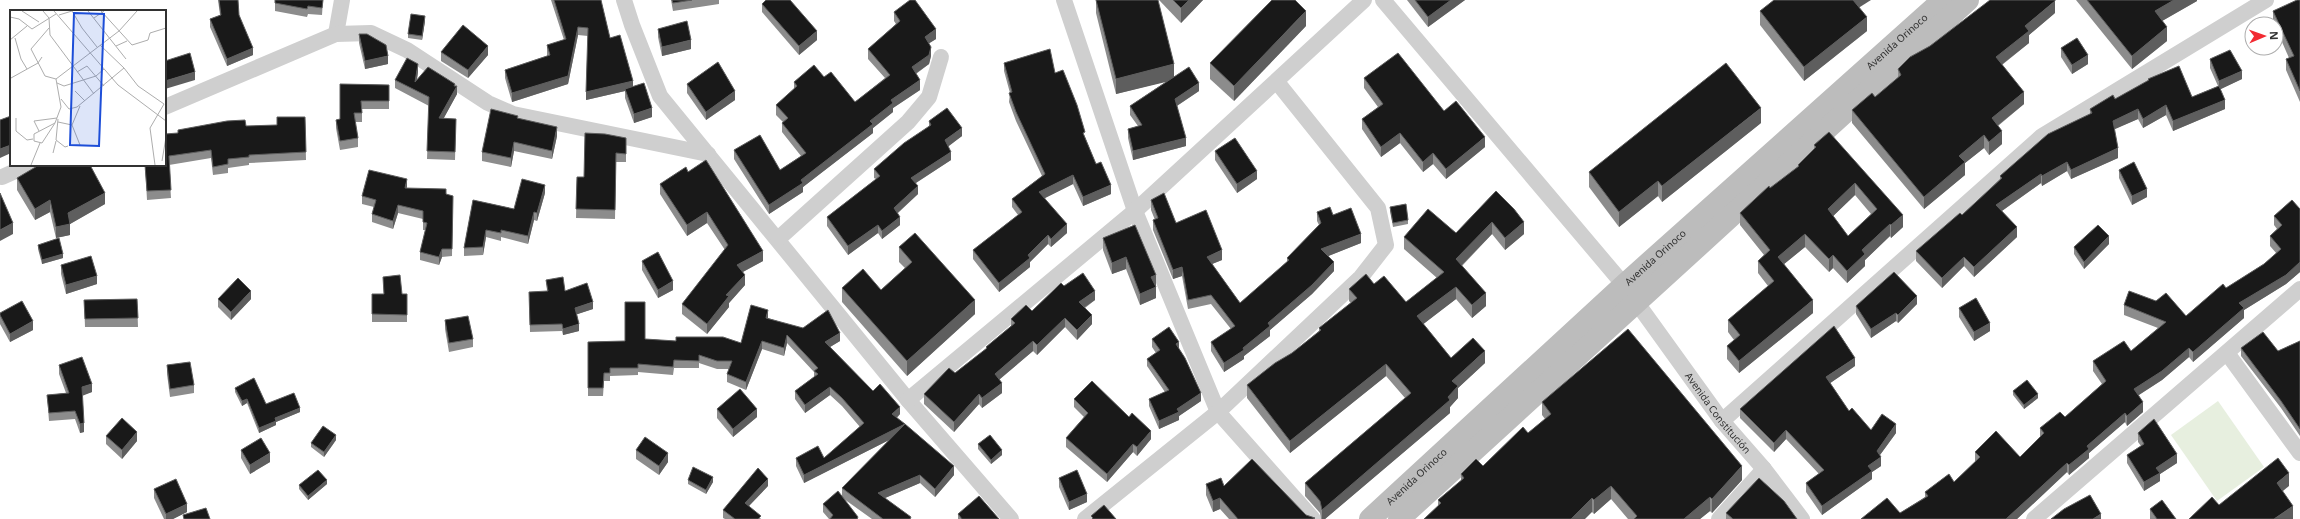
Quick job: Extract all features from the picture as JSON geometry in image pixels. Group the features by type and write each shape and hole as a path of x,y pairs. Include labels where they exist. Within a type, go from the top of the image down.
{"main road":[{"name":"Avenida Orinoco","path":"1370,519 1624,285 1943,0"},
{"name":"Avenida Orinoco","path":"1399,519 1968,0"}],"street":[{"path":"336,34 342,0"},
{"path":"624,0 632,26 660,96 908,400 1011,519"},
{"path":"1064,0 1135,212 1218,412 1313,519"},
{"path":"908,400 1135,212 1364,0"},
{"name":"Avenida Constitución","path":"1383,0 1624,285 1722,421 1764,469 1802,519"},
{"path":"1722,421 2042,136 2266,0"},
{"path":"166,107 336,34 371,33 407,50 488,103 512,114 708,154"},
{"path":"778,239 908,122 929,97 941,57"},
{"path":"1086,519 1218,412 1361,278 1386,245 1378,208 1277,82"},
{"path":"2,176 27,166"},
{"path":"2034,519 2300,289"},
{"path":"2227,353 2300,453"},
{"path":"1719,519 1764,469"}],"green space":[{"path":"2218,401 2264,467 2217,501 2171,435"}],"building":[{"path":"219,0 238,0 239,15 253,48 227,59 210,19 221,15"},
{"path":"275,0 323,0 322,8 308,6 307,9 275,3"},
{"path":"554,0 601,0 610,38 620,35 633,81 586,92 588,28 578,27 568,76 512,93 505,70 550,55 547,45 566,39"},
{"path":"672,0 692,0 673,3"},
{"path":"766,0 790,0 817,31 799,46 762,4"},
{"path":"910,0 915,0 936,29 925,37 931,47 929,55 912,67 920,80 891,100 893,103 870,121 873,124 801,180 803,183 769,205 734,150 760,135 780,170 806,153 782,123 788,118 776,105 797,86 794,82 814,65 824,77 831,72 855,102 890,75 868,49 900,21 894,12"},
{"path":"1096,0 1158,0 1174,64 1116,79"},
{"path":"1173,0 1189,0 1181,8"},
{"path":"1272,0 1295,0 1306,11 1234,86 1210,63"},
{"path":"1415,0 1451,0 1428,17"},
{"path":"1774,0 1853,0 1867,17 1804,67 1760,11"},
{"path":"1990,0 2055,1 2025,26 2029,31 1996,57 2024,92 1992,118 2002,131 1989,142 1984,135 1959,156 1965,162 1924,197 1852,110 1872,93 1875,97 1901,75 1898,69 1910,57 1930,46"},
{"path":"2087,0 2174,0 2155,11 2167,27 2132,56"},
{"path":"2300,0 2300,91 2286,59 2294,56 2284,35 2284,16 2275,16 2273,11"},
{"path":"411,14 425,16 422,36 408,34"},
{"path":"687,21 691,40 662,47 658,29"},
{"path":"463,25 488,46 468,70 441,52"},
{"path":"359,34 367,34 386,45 388,56 365,61"},
{"path":"2077,38 2088,55 2072,65 2061,48"},
{"path":"1050,49 1055,73 1063,70 1077,105 1085,132 1083,133 1096,164 1101,162 1111,185 1083,197 1073,175 1039,192 1067,224 1051,239 1048,235 1028,255 1030,258 999,283 973,250 1022,212 1012,199 1045,174 1016,112 1009,93 1012,92 1004,63"},
{"path":"2230,50 2242,71 2219,81 2210,59"},
{"path":"190,53 195,72 166,81 166,61"},
{"path":"1398,53 1444,111 1456,101 1485,137 1446,169 1433,153 1423,162 1400,133 1381,147 1362,119 1383,104 1364,78"},
{"path":"407,58 418,64 415,82 428,67 455,84 454,86 457,86 439,118 456,119 455,152 427,151 429,97 395,80"},
{"path":"718,62 735,91 706,112 687,84"},
{"path":"1726,63 1761,108 1662,186 1658,181 1619,212 1589,172"},
{"path":"2179,66 2192,97 2219,86 2225,100 2173,121 2166,105 2143,119 2138,109 2113,121 2118,148 2071,170 2067,162 2042,176 2041,174 1996,205 2017,227 1974,267 1964,257 1942,278 1916,251 1960,213 1962,215 2002,178 2000,176 2048,134 2092,113 2090,109 2113,95 2115,99 2149,80 2148,79"},
{"path":"1189,67 1199,83 1175,99 1186,138 1133,151 1128,129 1142,125 1130,106"},
{"path":"644,83 652,108 634,114 625,89"},
{"path":"340,84 389,85 389,101 361,101 362,113 354,113 358,138 340,141 336,120 340,119"},
{"path":"947,108 962,128 945,140 951,152 911,178 918,186 894,208 900,217 882,231 878,225 848,246 827,217 880,176 874,169 904,143 931,125 929,121"},
{"path":"491,109 518,116 517,118 557,127 552,151 514,142 511,158 482,152"},
{"path":"10,116 10,145 0,149 0,120"},
{"path":"277,117 305,117 306,152 249,155 249,157 228,159 228,164 213,167 211,150 169,156 171,190 147,191 145,166 166,166 166,134 178,133 178,130 227,121 245,120 246,126 277,125"},
{"path":"1829,132 1903,215 1891,225 1890,224 1862,250 1865,254 1847,271 1833,255 1829,259 1805,234 1778,257 1813,300 1739,361 1727,346 1740,335 1728,320 1774,281 1758,261 1770,250 1740,213 1769,186 1770,188 1799,166 1798,165 1816,147 1814,145","holes":["1855,183 1877,209 1848,236 1828,209"]},
{"path":"585,133 605,134 626,138 626,154 616,153 615,210 576,209 577,177 584,177"},
{"path":"1235,138 1257,171 1237,184 1215,151"},
{"path":"706,160 763,251 737,265 745,275 726,295 729,296 707,324 682,304 728,245 707,212 687,225 660,184 686,167 688,172"},
{"path":"2134,162 2147,189 2132,196 2119,170"},
{"path":"37,166 91,166 105,193 68,213 70,224 56,227 50,200 35,209 17,178"},
{"path":"369,170 407,179 405,188 446,189 446,194 453,196 452,249 442,249 439,257 420,252 427,223 423,222 423,211 398,205 393,221 372,214 376,200 362,196"},
{"path":"522,179 545,185 537,213 534,212 528,236 501,230 501,233 486,230 483,247 464,248 473,200 514,209"},
{"path":"1496,191 1514,209 1524,222 1505,238 1492,222 1456,259 1486,293 1472,305 1456,287 1417,316 1451,358 1473,338 1485,351 1452,381 1458,386 1448,397 1450,400 1322,510 1320,501 1305,483 1411,393 1386,364 1290,441 1247,385 1275,363 1292,353 1321,330 1319,328 1357,298 1349,289 1366,274 1374,284 1384,276 1406,302 1444,272 1404,237 1428,209 1456,233"},
{"path":"0,193 13,223 0,230"},
{"path":"1164,193 1176,223 1206,210 1222,250 1207,257 1240,303 1289,260 1287,258 1321,223 1317,212 1330,207 1333,215 1351,208 1361,234 1321,249 1334,262 1312,285 1268,323 1270,326 1243,348 1244,350 1224,363 1211,342 1235,326 1211,295 1188,300 1182,267 1173,270 1153,220 1158,218 1151,200"},
{"path":"2292,200 2300,209 2300,262 2286,275 2239,303 2244,308 2193,352 2189,348 2162,371 2134,389 2143,402 2127,416 2125,413 2087,446 2089,449 2069,465 2067,463 2006,519 1861,519 1887,498 1900,513 1928,496 1925,492 1949,474 1954,482 1980,457 1975,452 1996,431 2020,457 2044,433 2040,428 2060,412 2065,417 2106,381 2093,361 2124,341 2131,351 2166,322 2124,305 2129,291 2156,301 2166,293 2186,316 2223,284 2226,288 2264,264 2281,249 2270,236 2282,225 2274,216"},
{"path":"1406,204 1408,220 1393,223 1390,207"},
{"path":"1135,225 1156,275 1151,277 1156,287 1140,294 1126,257 1112,263 1103,238"},
{"path":"2098,225 2109,236 2084,262 2074,247"},
{"path":"915,233 975,300 907,361 842,288 863,269 881,290 912,262 899,247"},
{"path":"59,238 63,254 42,260 38,245"},
{"path":"658,252 673,281 658,290 642,261"},
{"path":"91,256 97,276 66,285 61,265"},
{"path":"1894,272 1917,296 1898,315 1896,313 1871,329 1856,306"},
{"path":"1083,273 1095,291 1079,302 1092,315 1077,330 1065,318 1037,345 1033,341 995,374 1002,383 982,398 979,394 954,422 924,394 949,368 955,373 987,348 986,347 1015,323 1011,319 1026,305 1032,311 1061,283 1064,286"},
{"path":"400,275 402,294 407,294 407,315 372,314 372,294 384,294 383,277"},
{"path":"563,277 565,291 587,283 593,302 575,308 579,324 563,329 562,324 530,325 529,292 548,291 546,280"},
{"path":"238,278 251,291 231,312 218,299"},
{"path":"1976,298 1990,323 1974,332 1959,308"},
{"path":"137,299 138,318 85,319 84,300"},
{"path":"22,301 33,321 10,334 0,313"},
{"path":"625,302 645,302 645,339 676,341 676,337 723,337 741,343 751,305 768,310 766,318 803,328 828,310 840,333 825,342 873,391 880,384 900,407 892,414 905,424 804,475 796,458 818,446 824,458 864,423 830,387 805,405 795,391 818,374 814,371 818,368 787,335 784,348 762,341 746,382 727,374 732,361 717,361 699,355 699,361 674,360 673,367 638,364 638,368 610,368 610,373 604,373 603,388 588,388 588,342 625,341"},
{"path":"468,316 473,339 449,343 445,320"},
{"path":"1834,326 1855,358 1826,377 1849,411 1852,408 1871,430 1882,414 1896,424 1877,451 1881,457 1868,466 1872,471 1822,506 1806,483 1824,470 1786,430 1774,443 1740,409"},
{"path":"1169,327 1179,342 1176,344 1185,358 1201,393 1177,409 1179,412 1159,421 1149,399 1169,390 1147,359 1160,350 1152,339"},
{"path":"1628,329 1742,466 1712,499 1710,497 1684,519 1634,519 1637,516 1611,486 1594,500 1592,498 1571,519 1424,519 1441,503 1438,500 1464,478 1461,474 1476,459 1483,466 1523,427 1528,433 1551,414 1542,402"},
{"path":"2263,332 2278,351 2300,341 2300,429 2241,348"},
{"path":"82,357 92,384 82,387 84,423 80,424 75,411 49,413 47,395 69,393 59,365"},
{"path":"190,362 194,385 170,389 167,365"},
{"path":"254,378 266,404 294,393 300,408 275,418 276,421 259,428 247,399 242,401 235,388"},
{"path":"2027,380 2038,394 2024,405 2013,391"},
{"path":"1092,381 1129,417 1132,413 1151,431 1137,447 1133,444 1107,474 1066,438 1088,413 1074,399"},
{"path":"740,389 757,409 733,429 717,409"},
{"path":"122,418 137,432 122,450 106,436"},
{"path":"2154,419 2177,454 2156,468 2160,473 2144,482 2127,455 2144,444 2138,433"},
{"path":"905,424 954,466 935,489 920,475 878,493 911,517 910,519 883,519 842,488"},
{"path":"323,426 336,435 324,452 311,443"},
{"path":"990,435 1002,450 991,460 978,444"},
{"path":"645,437 668,453 659,466 636,450"},
{"path":"261,438 270,453 250,465 241,450"},
{"path":"2278,458 2289,473 2277,483 2293,506 2274,519 2189,519 2212,497 2219,505"},
{"path":"1252,459 1306,515 1315,518 1238,519 1220,498 1213,501 1206,484 1221,478 1224,486"},
{"path":"693,467 713,477 706,490 688,480"},
{"path":"758,468 768,479 745,503 761,516 758,519 735,519 723,510"},
{"path":"318,470 327,480 308,496 299,485"},
{"path":"1077,470 1087,494 1069,502 1059,478"},
{"path":"1759,478 1784,501 1797,519 1733,519 1726,513"},
{"path":"176,479 187,504 166,514 154,489"},
{"path":"838,491 858,517 857,519 830,519 833,515 823,504"},
{"path":"2090,495 2101,514 2093,519 2051,519 2064,509"},
{"path":"979,496 999,519 962,519 958,514"},
{"path":"2162,500 2176,519 2157,519 2150,509"},
{"path":"1104,505 1116,519 1092,519 1093,518 1091,516"},
{"path":"206,508 210,519 184,519 183,515"}]}
